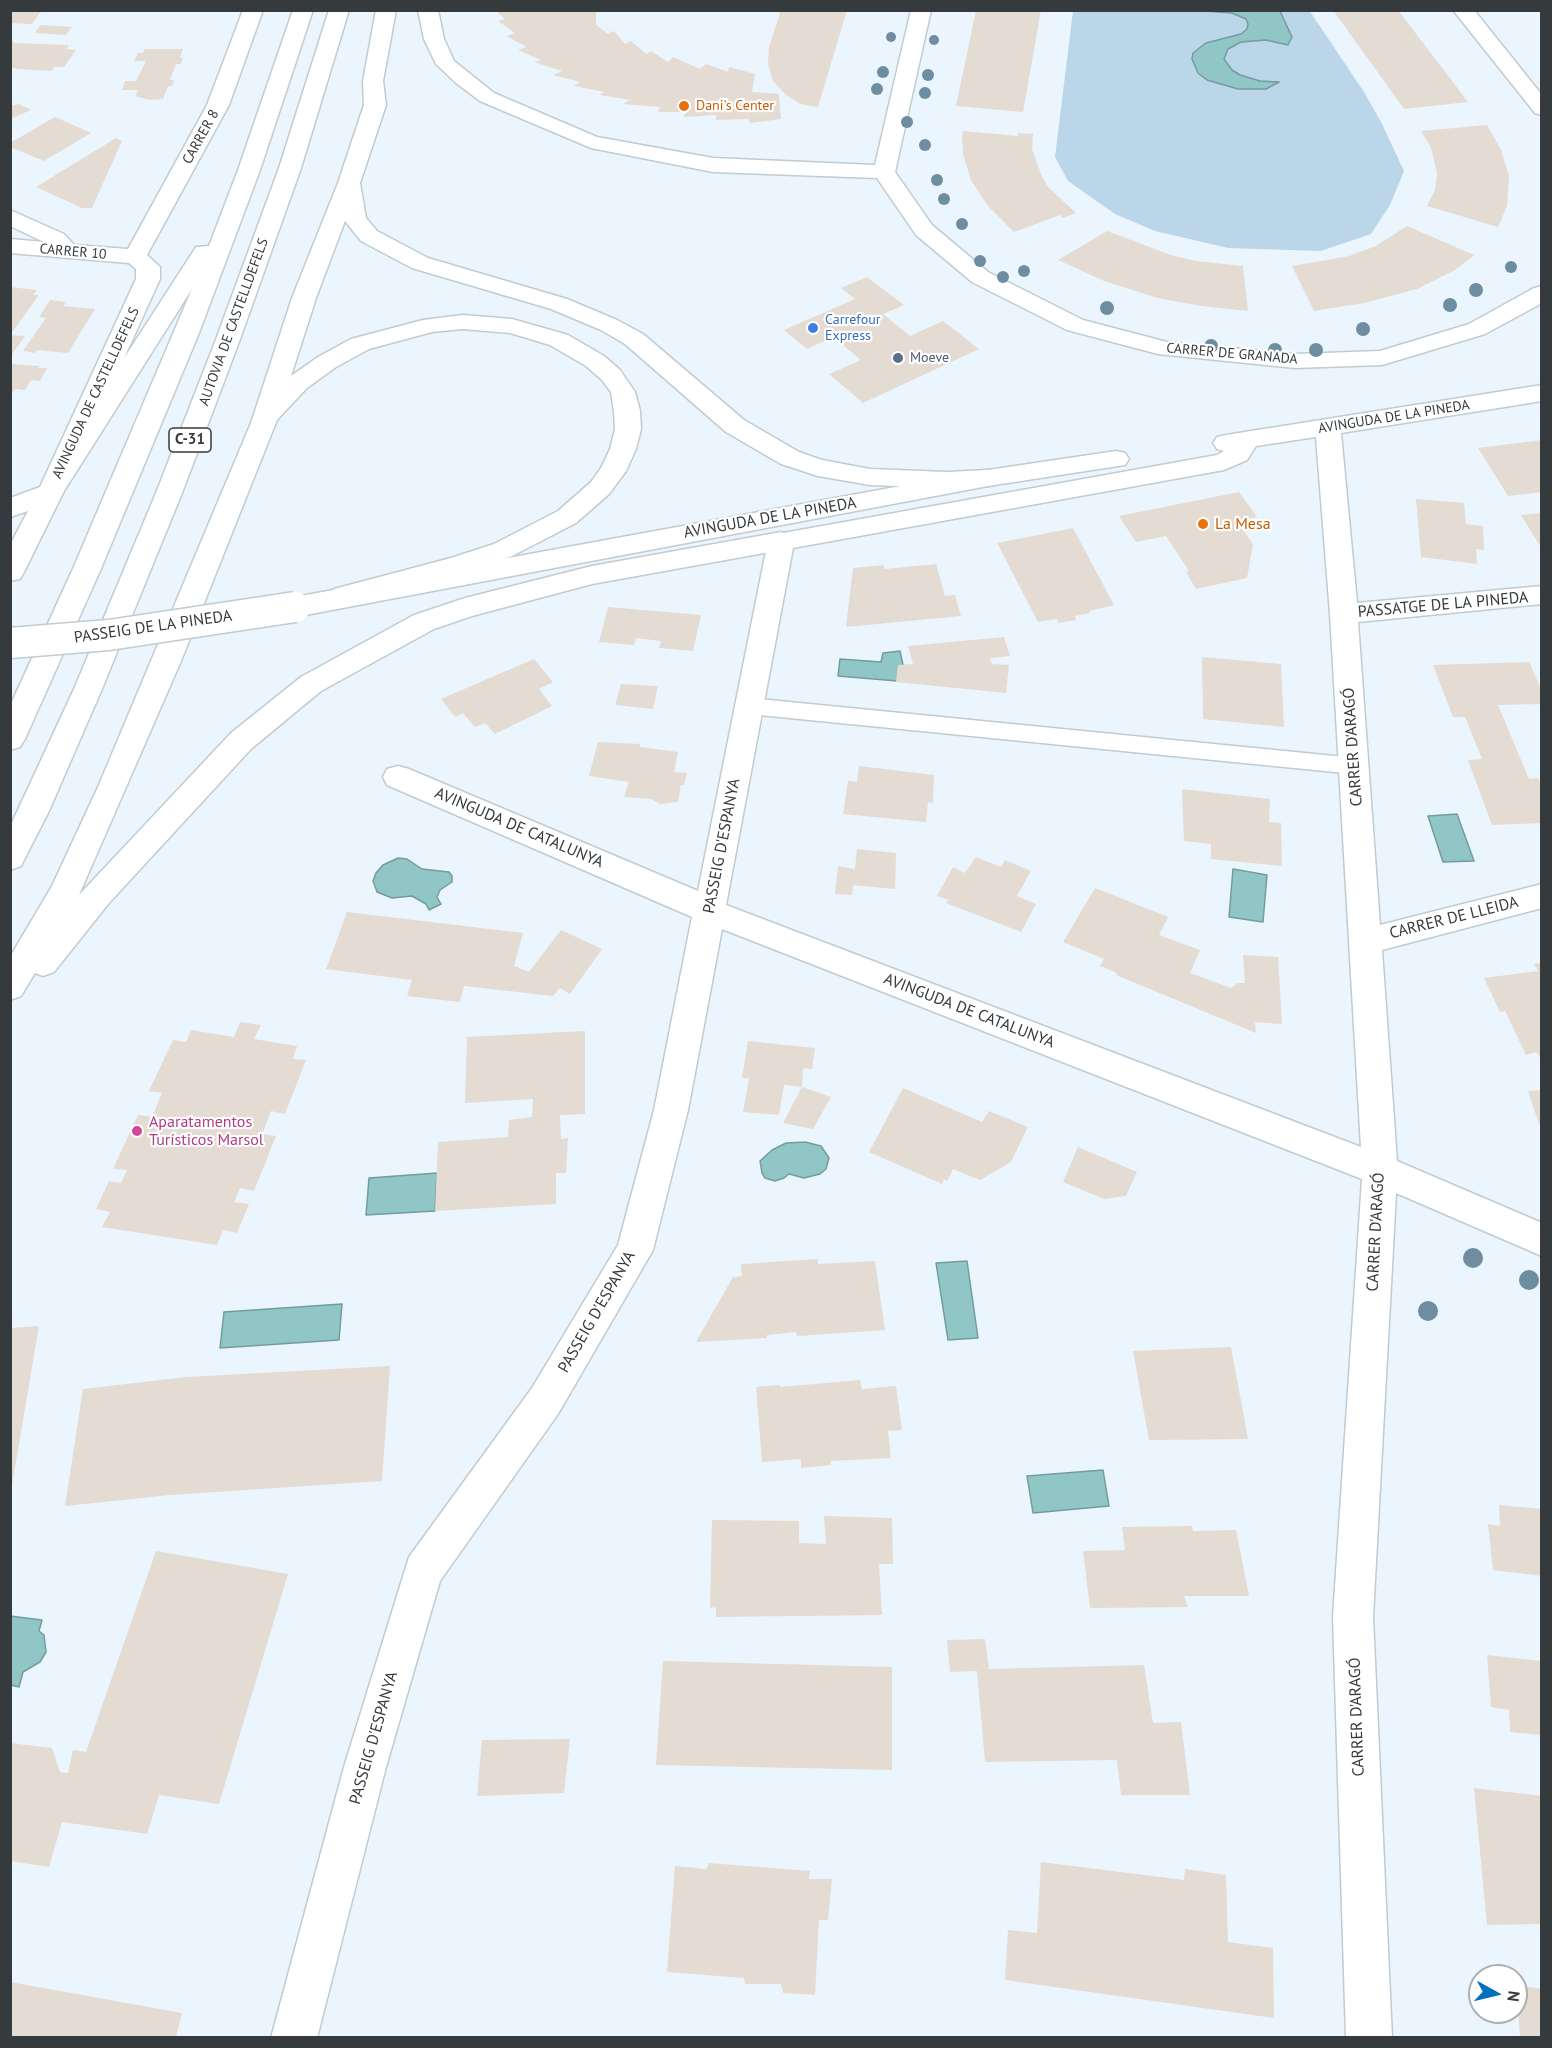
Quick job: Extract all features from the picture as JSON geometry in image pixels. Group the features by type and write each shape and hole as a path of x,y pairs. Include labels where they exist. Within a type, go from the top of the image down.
{"main road":[{"name":"CARRER 8","path":"135,257 218,105 253,10"},
{"name":"C-31","path":"10,739 91,560 187,333 236,206 303,10"},
{"name":"AUTOVIA DE CASTELLDEFELS","path":"10,858 34,811 88,689 170,493 290,168 339,10"},
{"path":"375,105 373,81 386,10"},
{"path":"428,10 434,39 441,55 446,64 463,80 487,97 591,142 713,165 884,172 921,10"},
{"path":"1463,10 1542,110"},
{"path":"10,987 66,890 167,661 264,423 304,298 349,183 375,105 391,79 397,62"},
{"name":"CARRER DE GRANADA","path":"884,172 924,230 980,277 1075,325 1167,349 1295,361 1382,357 1477,328 1542,293"},
{"path":"349,183 356,219 369,236 420,263 559,304 609,325 634,339 735,426 790,458 818,468 870,477 938,480 988,478"},
{"path":"10,572 50,494 178,290 236,206"},
{"path":"10,217 56,239 69,251"},
{"name":"CARRER 10","path":"10,246 135,257"},
{"name":"AVINGUDA DE CASTELLDEFELS","path":"10,508 50,494 148,279 148,267 135,257"},
{"path":"264,423 298,384 327,362 360,344 431,325 463,322 489,323 539,333 559,340 595,361 611,375 623,392 628,429 623,449 613,471 600,488 567,517 503,550 459,565 344,596"},
{"name":"AVINGUDA DE LA PINEDA","path":"295,607 344,596 988,478 1328,428 1542,393"},
{"name":"CARRER D'ARAGÓ","path":"1328,428 1355,766 1380,1170 1353,1617 1369,2037"},
{"name":"AVINGUDA DE LA PINEDA","path":"10,1005 106,885 241,741 311,684 424,622 465,608 592,575 1224,462 1238,454 1247,440"},
{"name":"PASSEIG D'ESPANYA","path":"294,2037 365,1767 423,1571 545,1401 635,1250 672,1110 781,541"},
{"name":"PASSATGE DE LA PINEDA","path":"1344,614 1542,596"},
{"name":"PASSEIG DE LA PINEDA","path":"10,643 109,635 295,607"},
{"name":"AVINGUDA DE CATALUNYA","path":"398,777 709,910 1380,1170 1542,1240"},
{"name":"CARRER DE LLEIDA","path":"1366,941 1542,896"}],"lane":[{"path":"749,706 1355,766"}],"shaded area":[{"path":"1309,10 1364,92 1404,171 1390,205 1371,234 1321,251 1228,248 1155,231 1115,214 1068,181 1055,157 1073,11"},
{"path":"1205,11 1280,11 1292,37 1288,45 1266,40 1241,42 1228,49 1224,59 1232,70 1240,75 1260,81 1279,82 1266,89 1238,89 1207,80 1198,73 1192,59 1193,53 1206,43 1241,34 1247,29 1248,24 1246,19 1232,13"},
{"path":"900,651 903,665 897,681 838,676 840,659 881,662 883,653"},
{"path":"1457,814 1474,861 1443,862 1428,816"},
{"path":"398,858 407,859 422,869 449,872 452,882 440,890 437,897 441,904 429,910 426,904 412,896 392,898 377,892 373,881 376,873 383,865"},
{"path":"1233,869 1267,875 1263,922 1229,917"},
{"path":"805,1142 821,1146 829,1158 826,1169 820,1174 804,1178 789,1174 775,1181 765,1178 760,1161 772,1150 786,1143"},
{"path":"437,1173 435,1211 366,1215 369,1178"},
{"path":"967,1261 978,1338 948,1340 936,1263"},
{"path":"342,1304 339,1340 220,1348 224,1312"},
{"path":"1103,1470 1109,1506 1033,1513 1027,1476"},
{"path":"10,1616 42,1620 39,1631 44,1635 46,1652 40,1662 23,1672 19,1687 11,1685"}],"building":[{"path":"10,10 42,10 32,24 10,23"},
{"path":"495,10 596,12 596,25 608,34 614,31 625,44 631,41 646,54 651,51 668,62 673,57 700,69 706,64 728,72 729,67 755,74 752,92 779,94 781,119 750,123 749,119 716,120 716,115 684,117 686,112 658,112 660,107 623,104 630,100 600,95 604,92 574,86 580,82 553,75 562,71 534,62 541,60 518,50 527,47 506,36 515,33 498,21 505,19"},
{"path":"781,10 847,10 818,107 800,104 786,95 773,81 768,64 769,47"},
{"path":"976,10 1041,10 1023,112 956,106"},
{"path":"1333,10 1398,10 1468,102 1404,109"},
{"path":"40,25 72,27 66,35 35,33"},
{"path":"10,41 69,45 66,49 76,50 64,67 55,67 51,71 17,69 10,67"},
{"path":"145,49 183,49 181,64 176,64 170,80 174,80 172,86 168,86 163,99 149,100 135,96 138,90 122,90 125,81 136,81 146,61 134,61 138,53 143,53"},
{"path":"19,104 31,110 10,119 10,106"},
{"path":"55,117 91,133 44,161 10,147 10,143"},
{"path":"1487,125 1501,150 1509,176 1507,206 1498,227 1427,206 1435,190 1437,173 1431,148 1421,131"},
{"path":"963,131 1018,136 1018,133 1033,134 1032,149 1048,187 1076,213 1063,218 1060,215 1014,232 988,206 971,180 963,154"},
{"path":"116,138 122,141 92,208 82,208 36,187"},
{"path":"1407,226 1474,255 1455,270 1417,289 1364,303 1314,311 1292,266 1349,256 1376,246"},
{"path":"1107,231 1171,255 1195,261 1243,266 1248,311 1158,298 1104,281 1058,260"},
{"path":"867,277 904,305 883,314 910,336 943,321 979,349 863,403 829,374 861,360 833,337 807,349 784,330 855,299 841,288"},
{"path":"10,287 37,290 33,295 39,295 13,331 10,331"},
{"path":"50,300 66,302 63,306 95,309 68,353 23,351 46,318 39,317"},
{"path":"10,335 25,336 10,357"},
{"path":"10,364 47,368 40,381 31,380 25,390 15,389 10,397"},
{"path":"1542,440 1542,492 1508,496 1478,448"},
{"path":"1239,492 1257,517 1237,522 1253,544 1247,578 1196,589 1186,572 1189,571 1166,536 1136,542 1119,516"},
{"path":"1416,499 1464,503 1466,524 1483,526 1484,550 1476,549 1477,564 1421,557"},
{"path":"1542,513 1542,549 1521,515"},
{"path":"1073,528 1114,605 1075,616 1076,620 1058,623 1057,619 1038,622 997,543"},
{"path":"936,564 945,596 955,595 961,616 846,627 853,568 883,565 885,569"},
{"path":"608,607 701,615 693,651 659,648 661,641 636,638 634,645 599,642"},
{"path":"1004,637 1010,656 990,658 992,664 1009,665 1006,693 896,682 898,665 913,664 908,646"},
{"path":"1202,657 1281,664 1284,727 1203,719"},
{"path":"534,659 553,682 539,689 552,706 495,734 485,723 475,727 463,713 455,717 441,699"},
{"path":"1529,662 1542,691 1542,704 1498,705 1529,779 1538,778 1542,787 1542,823 1492,825 1468,760 1482,759 1465,717 1453,717 1433,665"},
{"path":"621,684 658,686 653,709 615,705"},
{"path":"598,742 640,744 640,747 678,752 674,772 687,773 684,785 681,785 678,802 660,804 651,799 624,797 629,782 589,776"},
{"path":"859,766 934,775 933,803 928,802 926,822 843,814 848,781 857,782"},
{"path":"1182,789 1270,799 1269,822 1281,823 1282,866 1211,859 1211,844 1184,841"},
{"path":"857,849 896,853 895,889 853,885 852,895 835,894 838,866 855,869"},
{"path":"976,857 1001,867 1005,860 1031,871 1017,896 1036,904 1021,932 946,903 949,900 937,896 953,867 965,873"},
{"path":"1095,888 1168,917 1159,935 1200,950 1190,973 1231,988 1238,983 1245,983 1243,955 1278,957 1282,1024 1255,1022 1256,1033 1116,975 1117,973 1100,966 1104,959 1063,942"},
{"path":"347,912 523,933 514,966 529,972 561,930 602,949 570,994 560,988 553,996 464,986 460,1002 407,996 412,980 326,969"},
{"path":"1542,963 1542,1062 1537,1052 1526,1055 1505,1011 1500,1012 1484,978 1538,971 1534,964"},
{"path":"240,1022 261,1025 254,1039 297,1046 293,1059 306,1060 285,1114 271,1111 262,1134 276,1136 254,1191 240,1188 234,1202 249,1204 237,1233 223,1230 217,1245 102,1227 110,1212 96,1209 109,1181 121,1183 127,1170 113,1169 138,1115 152,1117 162,1093 149,1091 173,1040 186,1042 191,1030 234,1037"},
{"path":"585,1031 585,1114 560,1115 561,1139 568,1138 566,1173 556,1173 556,1204 435,1211 438,1142 508,1137 509,1120 532,1117 533,1099 465,1103 467,1037"},
{"path":"748,1041 815,1048 812,1069 803,1068 802,1087 784,1085 779,1115 743,1112 749,1078 742,1078"},
{"path":"802,1087 831,1097 813,1129 783,1123"},
{"path":"903,1088 982,1122 989,1111 1028,1127 1011,1162 980,1180 953,1169 947,1181 944,1179 942,1184 869,1152"},
{"path":"1542,1090 1542,1123 1539,1124 1528,1091"},
{"path":"1078,1147 1137,1172 1126,1196 1104,1199 1063,1182"},
{"path":"818,1259 818,1264 875,1261 885,1330 797,1336 796,1332 767,1335 767,1338 696,1342 733,1277 742,1276 741,1264"},
{"path":"39,1326 12,1485 10,1484 10,1328"},
{"path":"1231,1347 1248,1439 1149,1440 1133,1351"},
{"path":"390,1366 382,1481 170,1495 65,1506 83,1389 187,1377"},
{"path":"860,1380 862,1389 896,1386 902,1430 888,1431 891,1458 830,1461 831,1465 801,1468 801,1459 762,1462 756,1387"},
{"path":"1499,1505 1542,1509 1542,1576 1493,1570 1488,1524 1500,1526"},
{"path":"824,1516 892,1518 893,1564 879,1564 882,1615 716,1617 716,1607 710,1608 712,1520 799,1521 799,1543 826,1544"},
{"path":"1192,1526 1193,1531 1236,1530 1249,1596 1184,1596 1188,1607 1090,1608 1083,1551 1125,1550 1122,1527"},
{"path":"156,1551 288,1574 219,1804 159,1795 147,1834 62,1822 49,1867 10,1861 10,1743 52,1748 60,1772 68,1773 73,1750 86,1752"},
{"path":"985,1639 989,1669 1144,1665 1153,1723 1181,1722 1190,1795 1121,1795 1117,1760 985,1762 977,1671 950,1672 947,1640"},
{"path":"1487,1655 1542,1661 1542,1735 1510,1732 1509,1710 1491,1707"},
{"path":"663,1661 892,1667 892,1770 656,1765"},
{"path":"570,1739 564,1793 477,1796 482,1740"},
{"path":"1474,1788 1542,1796 1542,1924 1487,1925"},
{"path":"1041,1862 1184,1880 1185,1869 1226,1875 1228,1942 1273,1948 1274,2018 1005,1980 1008,1930 1037,1933"},
{"path":"709,1863 810,1871 809,1879 832,1879 828,1920 819,1920 815,1995 783,1993 781,1984 745,1984 744,1978 667,1972 675,1866 706,1869"},
{"path":"10,1982 182,2013 176,2037 10,2037"},
{"path":"1528,1987 1542,1989 1542,2037 1520,2037 1519,2024 1528,2024"}],"place":[{"name":"Dani's Center","path":"684,106"},
{"name":"Carrefour Express","path":"813,328"},
{"name":"Moeve","path":"898,358"},
{"name":"La Mesa","path":"1203,524"},
{"name":"Aparatamentos Turísticos Marsol","path":"137,1131"}]}
